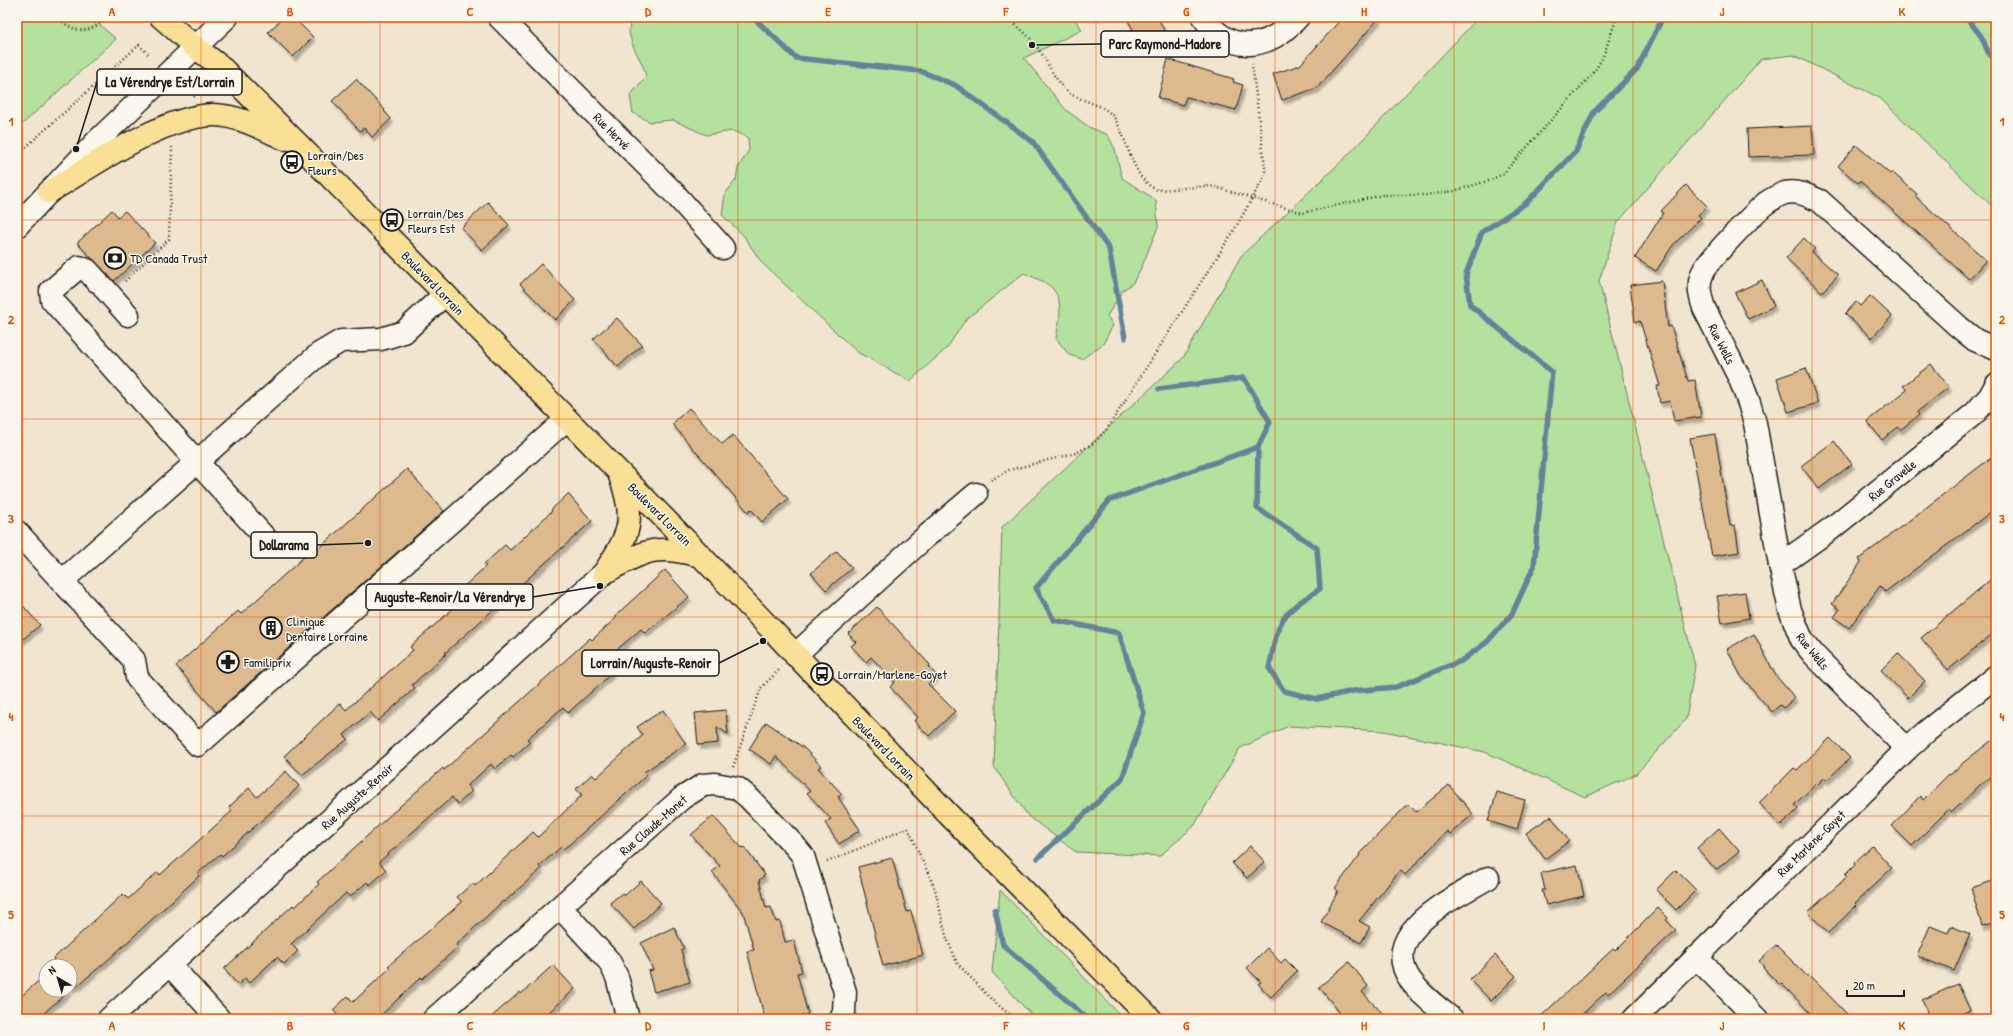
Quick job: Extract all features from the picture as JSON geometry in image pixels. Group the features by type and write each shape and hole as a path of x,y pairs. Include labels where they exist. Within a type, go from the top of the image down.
{"main road":[{"name":"Boulevard Lorrain","path":"161,17 195,47 220,66 299,145 701,556 951,817 1151,1019"},
{"path":"49,192 123,148 173,125 198,117 214,115 232,118 255,125 299,145"},
{"path":"604,573 624,542 630,526 630,511 627,494 619,472"},
{"path":"604,573 633,557 660,548 680,550 701,556"}],"street":[{"path":"17,226 96,141 227,17"},
{"name":"Rue Hervé","path":"499,17 674,193 723,248"},
{"path":"1203,17 1215,31 1226,39 1250,44 1274,38 1289,27 1298,17"},
{"name":"Rue Wells","path":"1907,749 1802,640 1790,610 1749,403 1740,379 1704,308 1700,296 1700,283 1703,272 1711,261 1767,203 1786,193 1798,192 1820,201 1959,327 1975,340 1996,349"},
{"path":"128,315 87,270 79,267 51,291 52,300 267,540"},
{"path":"62,581 319,354 341,341 381,339 404,332 445,294"},
{"name":"Rue Gravelle","path":"1780,565 1832,528 1975,413 1990,396 1996,385"},
{"path":"17,532 134,660 137,678 198,745 567,419"},
{"path":"795,655 922,540 976,494"},
{"name":"Rue Auguste-Renoir","path":"109,1019 604,573"},
{"name":"Rue Marlene-Goyet","path":"1634,1019 1907,749 1927,731 1996,676"},
{"name":"Rue Claude-Monet","path":"434,1019 682,798 703,786 726,785 737,788 748,797 803,856 845,992 844,1012 842,1019"},
{"path":"1452,1019 1419,990 1410,980 1402,958 1409,933 1431,912 1488,878"},
{"path":"560,907 609,961 617,977 628,1019"},
{"path":"1696,957 1756,1019"},
{"path":"170,965 219,1019"}],"path":[{"path":"56,17 69,28 79,30 90,29 108,17"},
{"path":"1006,17 1035,43 1063,87 1076,97 1110,112 1116,120 1138,172 1145,184 1149,187 1158,190 1211,186 1303,214 1382,195 1426,195 1454,191 1488,181 1510,168 1594,72 1603,57 1617,17"},
{"path":"976,494 996,476 1009,470 1076,453 1094,443 1107,429 1253,199 1264,175 1265,166 1250,44"},
{"path":"17,155 139,45 148,54"},
{"path":"191,100 201,89"},
{"path":"104,288 169,239 173,125"},
{"path":"726,785 761,688 795,655"},
{"path":"808,870 908,828 935,889 946,936 957,963 991,999 1015,1019"}],"green space":[{"path":"17,17 91,17 116,39 17,129"},
{"path":"632,17 1074,17 1082,30 1024,58 1066,110 1089,127 1108,135 1115,149 1122,178 1156,200 1158,227 1142,266 1133,283 1123,290 1107,316 1113,325 1103,344 1082,359 1069,355 1056,338 1060,305 1055,293 1051,287 1045,283 1024,273 966,319 947,348 910,381 857,352 762,263 743,235 722,215 725,194 736,180 738,168 749,150 748,138 733,131 706,135 673,120 650,122 633,113 630,96 646,76 629,33"},
{"path":"1479,17 1996,17 1996,210 1880,98 1793,55 1761,59 1618,222 1599,281 1695,666 1686,719 1636,774 1585,797 1485,752 1384,731 1289,726 1240,748 1194,826 1160,856 1076,852 1028,816 994,767 1002,527 1183,358 1241,256 1347,156"},
{"path":"1000,890 1124,1019 1035,1019 992,972"}],"building":[{"path":"284,17 293,17 313,37 293,57 268,32"},
{"path":"1126,17 1157,17 1167,35 1143,48"},
{"path":"1343,17 1380,17 1317,88 1282,100 1273,74 1300,65"},
{"path":"1168,59 1234,79 1233,82 1243,85 1236,110 1187,97 1183,105 1158,98"},
{"path":"356,79 385,110 384,111 391,119 372,137 364,128 360,131 332,101"},
{"path":"1812,126 1814,155 1748,157 1747,129"},
{"path":"1856,145 1890,174 1892,172 1917,194 1915,196 1986,260 1969,279 1860,181 1858,183 1838,166"},
{"path":"1686,185 1707,206 1698,215 1701,218 1673,245 1656,271 1635,258 1663,213 1661,211"},
{"path":"488,202 509,225 482,250 461,228"},
{"name":"TD Canada Trust","path":"112,210 118,217 125,211 155,243 114,281 77,243"},
{"path":"1804,238 1815,249 1812,252 1838,275 1822,292 1786,258"},
{"path":"541,264 575,300 555,320 520,284"},
{"path":"1762,280 1774,306 1748,319 1735,293"},
{"path":"1662,281 1668,327 1671,326 1688,381 1695,380 1701,417 1674,421 1670,401 1660,403 1657,386 1660,386 1640,321 1635,322 1630,285"},
{"path":"1870,296 1892,316 1872,338 1845,314 1856,302 1860,306"},
{"path":"617,318 642,345 618,367 593,339"},
{"path":"1931,364 1949,387 1917,412 1919,415 1900,430 1898,427 1882,440 1867,421 1907,390 1903,386"},
{"path":"1806,368 1818,403 1788,412 1777,378"},
{"path":"689,408 722,444 733,435 788,499 762,522 751,509 748,512 672,424"},
{"path":"1715,434 1730,526 1735,525 1739,552 1712,556 1690,438"},
{"path":"1834,441 1852,464 1819,489 1801,466"},
{"path":"1996,454 1996,508 1885,592 1880,586 1849,628 1834,617 1840,609 1832,604 1861,562 1859,559"},
{"path":"407,469 444,511 216,712 176,666 238,611 241,614 316,546 319,548"},
{"path":"568,494 592,521 445,653 446,654 412,685 415,688 378,721 370,712 344,735 348,739 302,775 284,756 340,703 346,710 413,650 410,647 465,598 459,591 486,566 484,564 505,545 510,550"},
{"path":"837,551 852,568 826,590 811,573"},
{"path":"665,570 689,597 645,633 641,629 614,652 617,656 606,666 612,673 568,713 563,707 527,739 530,742 513,757 511,755 495,769 491,764 467,786 472,791 458,804 452,797 379,862 386,870 370,885 367,882 350,897 346,893 291,944 298,951 284,964 277,957 249,983 245,978 238,985 224,969 293,905 295,907 319,884 317,882 389,816 443,768 444,770 590,638 592,640 617,617 615,616"},
{"path":"1996,575 1996,631 1948,670 1921,638"},
{"path":"1745,592 1749,618 1722,623 1717,596"},
{"path":"17,599 40,625 17,644"},
{"path":"877,607 930,665 929,667 937,676 928,684 955,711 929,736 914,721 918,717 890,687 895,682 871,657 866,662 851,646 856,642 848,634"},
{"path":"1754,634 1776,676 1795,698 1783,708 1780,705 1772,712 1741,676 1727,649"},
{"path":"1898,653 1925,681 1908,698 1881,670"},
{"path":"663,710 686,744 644,772 647,775 571,843 563,849 561,847 539,866 541,869 504,902 503,901 456,945 458,947 422,979 421,977 377,1019 341,1019 333,1010 348,996 353,1002 390,968 388,966 462,902 457,897 473,883 475,886 533,832 538,837 582,795 576,789 592,774 596,778 643,735 637,727"},
{"path":"726,710 728,734 717,727 718,743 698,745 695,713"},
{"path":"766,722 804,748 821,766 818,768 842,794 838,797 860,830 839,844 825,823 831,819 807,793 810,791 776,756 771,764 749,749"},
{"path":"1996,737 1996,772 1981,784 1952,812 1949,809 1912,846 1892,826 1920,796 1923,800 1949,774 1950,775"},
{"path":"1830,738 1850,758 1827,780 1824,778 1817,785 1816,784 1794,805 1798,809 1781,826 1759,803 1794,768 1797,770"},
{"path":"286,771 299,786 222,856 220,854 197,874 199,876 109,959 78,985 78,958 54,958 123,894 128,899 158,872 160,875 232,811 229,807 249,788 257,797"},
{"path":"1449,785 1473,814 1450,834 1447,831 1405,875 1400,870 1359,921 1370,927 1361,943 1321,922 1338,891 1335,888 1360,855 1359,854 1408,804 1416,812"},
{"path":"1497,792 1525,800 1517,830 1488,821"},
{"path":"713,816 742,848 744,847 765,875 759,880 766,908 771,907 776,922 780,921 785,942 794,940 802,972 797,973 808,1014 792,1019 765,1019 747,951 754,950 743,912 712,872 720,866 691,835"},
{"path":"1551,816 1569,841 1545,859 1526,833"},
{"path":"1719,828 1739,851 1716,870 1697,848"},
{"path":"1250,846 1265,862 1247,878 1232,863"},
{"path":"1872,846 1892,868 1855,903 1857,905 1828,933 1808,912 1847,877 1845,875 1855,865 1854,863"},
{"path":"892,858 907,912 911,911 923,955 883,966 858,867"},
{"path":"1577,865 1584,896 1546,905 1542,890 1545,890 1541,873"},
{"path":"1676,870 1696,890 1676,910 1656,890"},
{"path":"1996,880 1996,922 1982,926 1971,888"},
{"path":"641,881 661,903 634,929 610,903 622,893 624,896"},
{"path":"1658,908 1668,918 1666,920 1676,930 1608,994 1606,992 1577,1019 1538,1019 1613,949 1615,951"},
{"path":"1930,926 1948,933 1951,926 1970,934 1954,971 1917,956"},
{"path":"674,927 684,948 681,950 690,982 654,992 648,971 653,970 641,943"},
{"path":"1776,945 1807,976 1809,975 1852,1019 1816,1019 1782,984 1780,985 1763,968 1764,967 1759,961"},
{"path":"1267,948 1281,963 1285,959 1297,971 1271,997 1258,984 1261,982 1247,968"},
{"path":"1495,955 1516,976 1491,1001 1470,979"},
{"path":"1349,962 1368,986 1362,992 1388,1019 1345,1019 1319,987"},
{"path":"553,965 575,989 541,1019 489,1019 520,992 521,994"},
{"path":"38,981 38,998 61,998 37,1019 17,1019 17,1000"},
{"path":"1958,984 1970,1010 1951,1019 1930,1019 1922,1000"}],"waterway":[{"path":"755,17 758,22 796,58 920,71 955,85 1033,142 1109,249 1125,338"},
{"path":"1159,389 1244,378 1270,422 1258,447 1257,508 1317,548 1320,589 1292,609 1284,618 1278,629 1269,668 1284,691 1317,699 1353,691 1396,687 1461,661 1487,642 1512,614 1534,566 1552,372 1470,305 1466,274 1482,232 1526,203 1576,151 1594,112 1637,69 1663,17"},
{"path":"1966,17 1981,36 1989,54 1996,56"},
{"path":"1038,858 1122,779 1144,713 1119,633 1054,620 1036,588 1110,500 1258,447"},
{"path":"995,910 1003,945 1088,1019"}],"place":[{"name":"Parc Raymond-Madore","path":"1032,45"},
{"name":"La Vérendrye Est/Lorrain","path":"76,149"},
{"name":"Lorrain/Des Fleurs","path":"292,162"},
{"name":"Lorrain/Des Fleurs Est","path":"392,220"},
{"name":"TD Canada Trust","path":"115,258"},
{"name":"Dollarama","path":"368,543"},
{"name":"Auguste-Renoir/La Vérendrye","path":"600,586"},
{"name":"Clinique Dentaire Lorraine","path":"271,628"},
{"name":"Lorrain/Auguste-Renoir","path":"763,641"},
{"name":"Familiprix","path":"228,662"},
{"name":"Lorrain/Marlene-Goyet","path":"822,674"}]}
